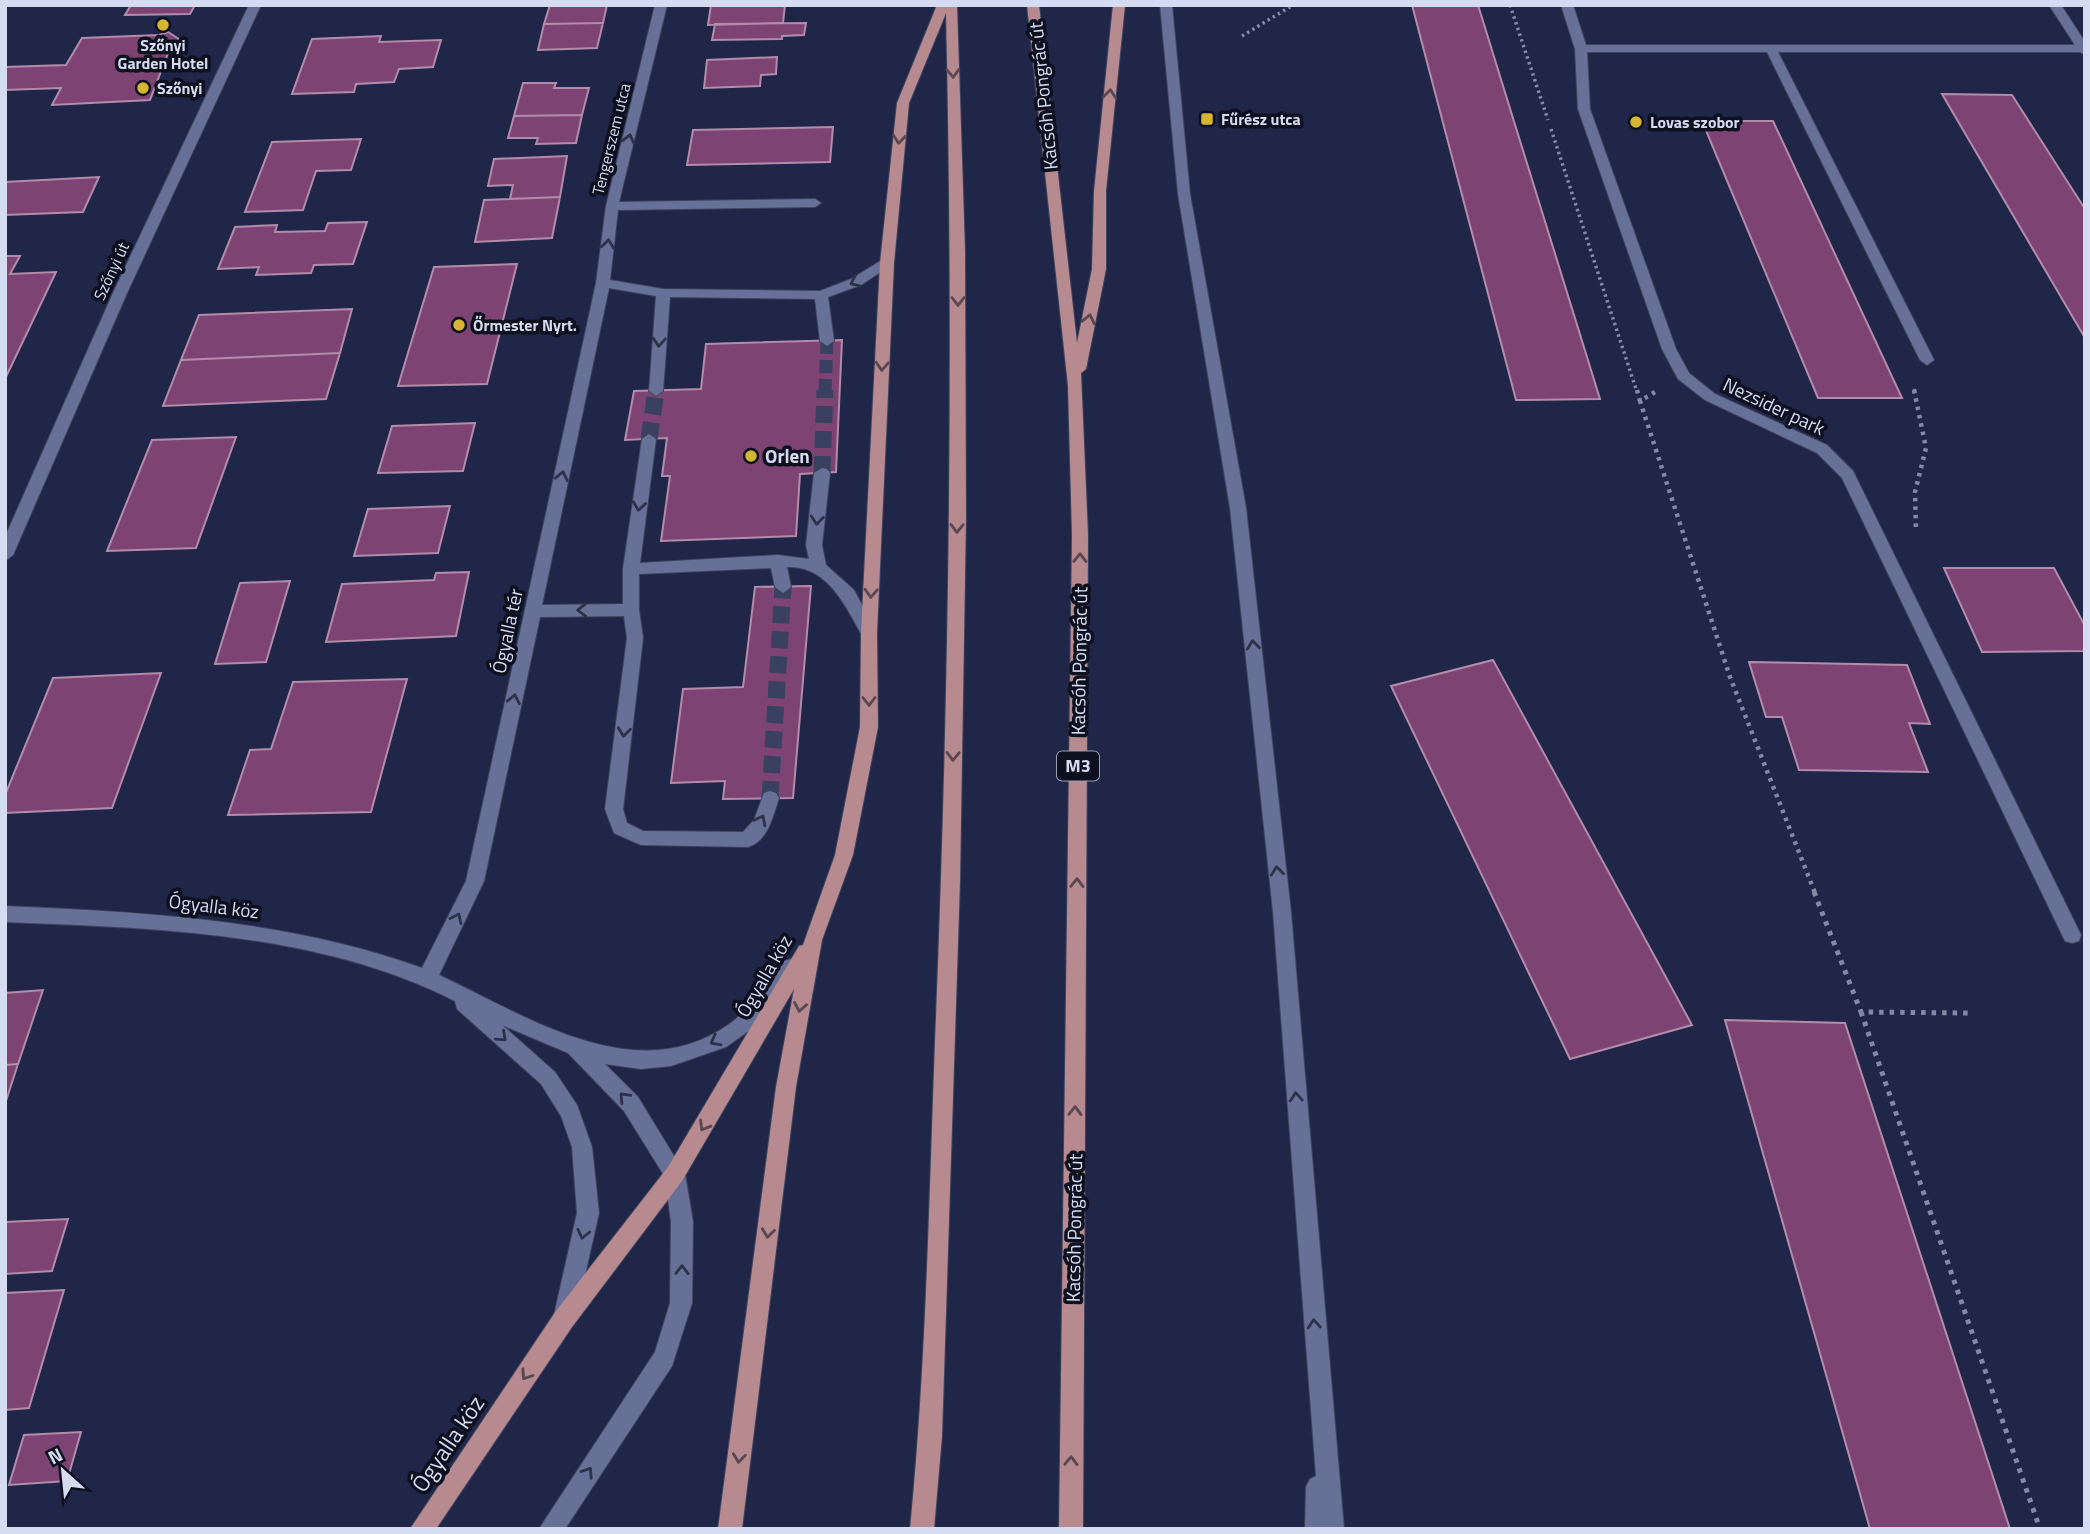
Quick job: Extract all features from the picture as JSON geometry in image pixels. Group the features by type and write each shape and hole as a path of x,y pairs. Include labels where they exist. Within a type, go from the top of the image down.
{"main road":[{"path":"730,1529 786,1087 813,940 844,855 869,727 869,633 887,264 903,103 943,5"},
{"path":"922,1529 931,1436 951,854 958,517 958,251 951,5"},
{"name":"Kacsóh Pongrác út","path":"1032,5 1075,386 1080,535 1071,1529"},
{"path":"1075,386 1099,268 1100,191 1119,5"},
{"name":"Ógyalla köz","path":"422,1529 564,1318 675,1174 813,940"}],"street":[{"name":"Szőnyi út","path":"5,555 120,293 255,5"},
{"name":"Tengerszem utca","path":"603,282 612,206 661,5"},
{"path":"1166,5 1184,194 1238,508 1282,912 1332,1529"},
{"name":"Nezsider park","path":"1567,5 1581,49 1584,109 1669,349 1683,376 1710,397 1822,449 1848,475 2072,934"},
{"path":"2055,5 2084,50"},
{"path":"1581,49 2084,50"},
{"path":"1771,49 1927,360"},
{"path":"612,206 816,203"},
{"path":"603,282 663,293 821,295 856,282 887,264"},
{"name":"Ógyalla tér","path":"427,979 475,881 603,282"},
{"path":"656,391 663,293"},
{"path":"821,295 827,341"},
{"path":"649,439 631,569 631,610 635,638 614,809 620,828 641,838 748,840 762,823 770,798"},
{"path":"819,566 814,545 822,473"},
{"path":"631,569 795,561 819,566 848,594 869,633"},
{"path":"778,562 783,587"},
{"path":"533,611 631,610"},
{"name":"Ógyalla köz","path":"5,915 76,917 235,930 366,959 427,979 575,1047 627,1058 670,1057 710,1045 743,1025 813,940"},
{"name":"Ógyalla köz","path":"451,991 548,1078 570,1112 582,1147 588,1213 564,1318"},
{"name":"Ógyalla köz","path":"551,1529 664,1358 681,1303 682,1222 675,1174 631,1104 575,1047"},
{"path":"1317,1529 1319,1392"}],"path":[{"path":"1242,37 1293,5"},
{"path":"1510,5 1730,677 1861,1012 2040,1529"},
{"path":"1878,541 1916,540 1914,492 1926,448 1918,401 1903,361 1927,360"},
{"path":"1640,401 1683,376"},
{"path":"1861,1012 1969,1013"}],"building":[{"path":"131,5 195,5 190,14 125,15"},
{"path":"550,5 607,5 603,23 544,24"},
{"path":"711,5 785,5 783,23 708,25"},
{"path":"1412,5 1478,5 1600,399 1516,400"},
{"path":"603,23 597,48 538,50 544,24"},
{"path":"806,23 804,35 782,36 782,39 712,40 715,24"},
{"path":"168,32 182,41 170,48 150,100 52,105 61,88 5,90 5,67 66,65 82,38 159,35"},
{"path":"381,36 379,42 441,40 433,67 399,69 394,82 356,84 354,92 292,94 312,39"},
{"path":"777,57 776,74 761,75 760,86 704,88 707,60"},
{"path":"523,83 556,83 554,88 589,88 582,115 514,116"},
{"path":"1942,94 2012,95 2085,209 2085,338"},
{"path":"582,115 576,143 536,144 538,138 508,138 514,116"},
{"path":"1702,121 1773,121 1902,398 1818,398"},
{"path":"833,127 830,162 687,165 693,130"},
{"path":"361,139 351,170 316,171 303,210 245,212 272,142"},
{"path":"567,156 560,197 510,199 513,185 488,186 494,159"},
{"path":"99,177 83,212 5,215 5,182"},
{"path":"560,197 552,238 475,242 484,200"},
{"path":"367,222 353,264 314,265 311,273 256,275 259,267 218,269 235,227 277,225 275,232 325,231 328,223"},
{"path":"5,256 20,256 10,274 56,272 5,379"},
{"name":"Őrmester Nyrt.","path":"517,264 487,384 398,386 434,267"},
{"path":"352,309 340,353 181,360 199,315"},
{"name":"Orlen","path":"842,340 836,472 800,474 796,536 661,541 670,476 662,476 667,438 625,440 634,391 701,389 706,344"},
{"path":"340,353 326,399 163,406 181,360"},
{"path":"475,423 463,471 378,473 392,426"},
{"path":"236,437 196,548 107,551 152,440"},
{"path":"450,506 438,553 354,556 368,509"},
{"path":"1944,568 2054,568 2085,626 2085,651 1982,652"},
{"path":"469,572 456,636 326,642 342,584 434,580 436,573"},
{"path":"290,581 266,662 215,664 240,583"},
{"path":"811,586 793,798 723,799 725,781 671,783 683,689 743,687 755,587"},
{"path":"1493,660 1692,1025 1570,1059 1391,686"},
{"path":"1749,662 1907,665 1930,724 1909,723 1928,772 1799,770 1782,717 1766,717"},
{"path":"161,673 112,808 5,813 5,795 53,678"},
{"path":"407,679 371,812 228,815 250,750 271,749 293,682"},
{"path":"43,990 18,1064 5,1065 5,993"},
{"path":"1725,1020 1845,1023 2010,1529 1870,1529"},
{"path":"18,1064 5,1104 5,1065"},
{"path":"68,1219 52,1271 5,1274 5,1222"},
{"path":"64,1290 29,1408 5,1410 5,1293"},
{"path":"81,1432 67,1481 9,1485 24,1435"}],"tunnel":[{"path":"825,392 827,341"},
{"path":"822,473 825,390"},
{"path":"649,439 656,391"},
{"path":"770,798 783,587"}],"place":[{"name":"Szőnyi Garden Hotel","path":"163,25"},
{"name":"Szőnyi","path":"143,88"},
{"name":"Fűrész utca","path":"1207,119"},
{"name":"Lovas szobor","path":"1636,122"},
{"name":"Őrmester Nyrt.","path":"459,325"},
{"name":"Orlen","path":"751,456"}]}
